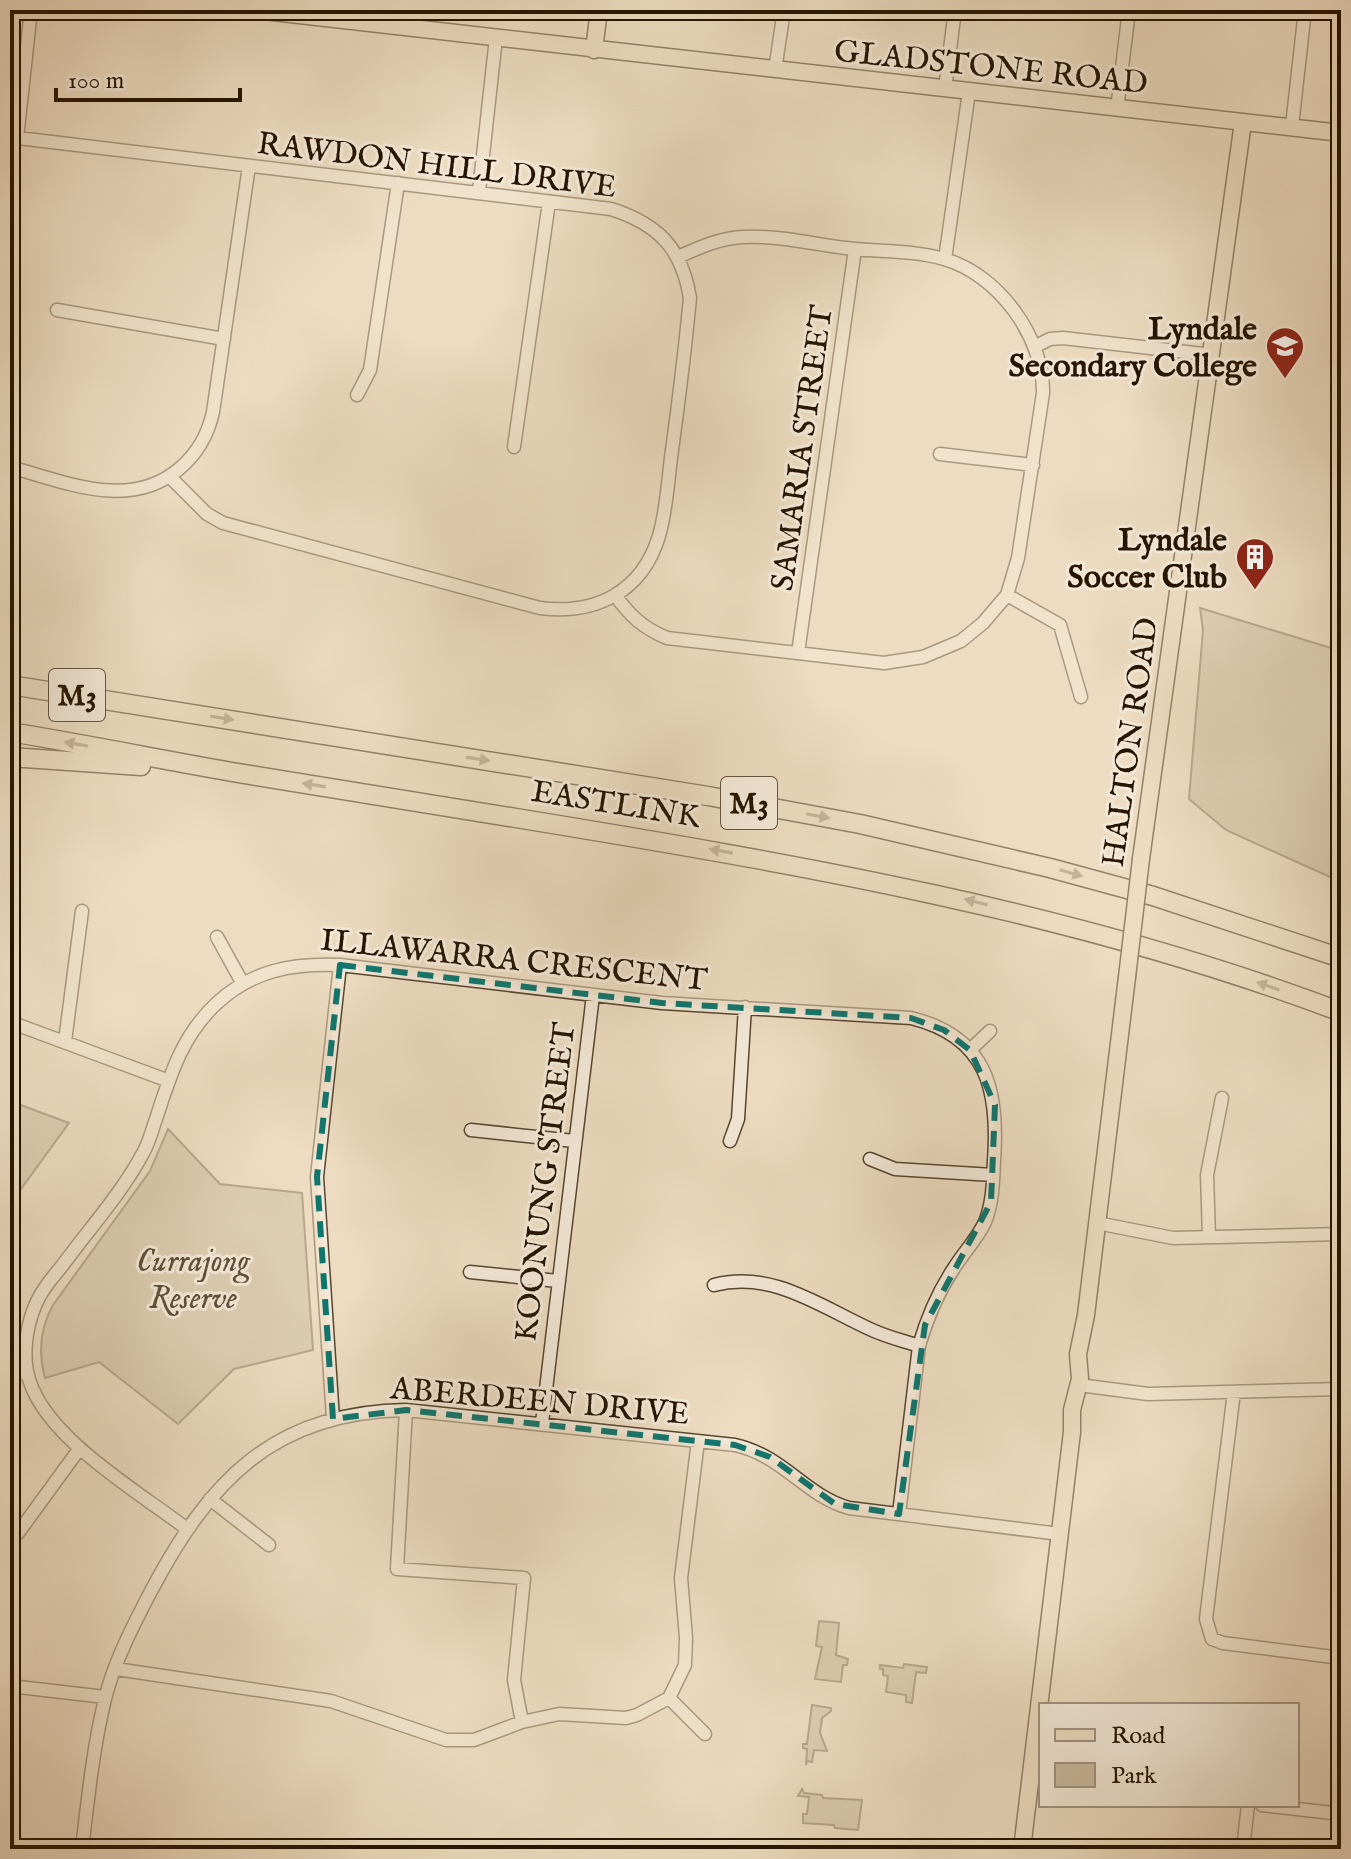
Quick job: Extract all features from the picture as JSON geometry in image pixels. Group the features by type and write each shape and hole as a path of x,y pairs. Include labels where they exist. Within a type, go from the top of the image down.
{"highway":[{"path":"10,673 145,705"},
{"name":"EASTLINK","path":"10,685 708,796 860,824 1124,888 1341,958"},
{"name":"EASTLINK","path":"10,732 235,772 717,850 910,887 1070,926 1187,959 1341,1012"},
{"path":"10,757 235,772"}],"main road":[{"name":"GLADSTONE ROAD","path":"254,10 1341,133"},
{"path":"594,50 599,10"},
{"name":"HALTON ROAD","path":"1043,1703 1072,1410 1084,1386 1078,1354 1085,1324 1141,859 1243,122"},
{"name":"HALTON ROAD","path":"1022,1849 1039,1748"}],"street":[{"path":"13,138 31,10"},
{"path":"775,70 784,10"},
{"path":"945,89 955,10"},
{"path":"1117,109 1129,10"},
{"path":"1292,126 1305,10"},
{"path":"479,191 496,38"},
{"path":"945,259 969,92"},
{"name":"RAWDON HILL DRIVE","path":"13,138 611,209 635,217 659,233 678,257 690,298 660,535 640,572 615,595 589,607 565,611 540,608 223,523 207,514 170,477"},
{"path":"10,467 97,490 131,491 155,485 170,477 195,454 206,436 213,412 249,166"},
{"path":"357,395 370,370 398,183"},
{"path":"514,447 549,202"},
{"path":"615,595 630,616 667,638 884,663 923,657 961,641 983,623 1007,595 1018,558 1043,393 1042,370 1036,346 1013,307 983,280 945,259 742,237 710,243 678,257"},
{"name":"SAMARIA STREET","path":"798,653 855,249"},
{"path":"57,310 224,339"},
{"path":"1036,346 1050,339 1063,338 1212,355"},
{"path":"940,454 1033,465"},
{"path":"1007,595 1060,625 1081,697"},
{"path":"65,1041 82,911"},
{"path":"217,937 243,984"},
{"name":"ILLAWARRA CRESCENT","path":"187,1529 80,1448 50,1419 39,1404 27,1371 27,1339 35,1304 140,1160 184,1044 194,1028 218,1001 243,984 294,965 340,965 662,1003 911,1018 944,1030 970,1050 986,1076 995,1105 991,1202 984,1224 931,1309 919,1346 899,1514"},
{"path":"333,1419 317,1177 340,965"},
{"name":"KOONUNG STREET","path":"542,1423 593,995"},
{"path":"730,1141 738,1119 745,1007"},
{"path":"10,1022 169,1081"},
{"path":"970,1050 990,1031"},
{"path":"1209,1237 1207,1175 1222,1098"},
{"path":"471,1130 574,1141"},
{"path":"870,1159 895,1169 993,1175"},
{"path":"1097,1223 1173,1238 1341,1234"},
{"path":"470,1272 558,1281"},
{"path":"714,1285 739,1281 769,1283 875,1331 919,1346"},
{"path":"10,1375 27,1371"},
{"path":"1084,1386 1148,1394 1341,1389"},
{"path":"1234,1392 1206,1619 1208,1630 1212,1639 1218,1642 1341,1658"},
{"path":"406,1410 397,1569 524,1578 514,1665 522,1722"},
{"name":"ABERDEEN DRIVE","path":"82,1849 105,1697 135,1622 172,1552 210,1499 238,1469 297,1431 333,1419 375,1411 406,1410 735,1445 760,1452 835,1504 1060,1534"},
{"path":"116,1669 331,1701 446,1740 474,1740 522,1722 559,1714 626,1718 637,1715 669,1698 685,1665 681,1578 698,1441"},
{"path":"18,1533 80,1448"},
{"path":"210,1499 269,1545"},
{"path":"10,1686 105,1697"},
{"path":"669,1698 705,1734"},
{"path":"1243,1849 1248,1807"},
{"path":"1280,1807 1341,1814"},
{"path":"10,1845 47,1849"}],"highlighted area":[{"path":"340,965 662,1003 911,1018 944,1030 970,1050 995,1105 991,1202 925,1325 899,1514 835,1504 770,1457 735,1445 406,1410 333,1419 317,1177"}],"green space":[{"path":"1200,608 1341,651 1341,882 1226,830 1189,799 1203,630"},
{"path":"10,1101 69,1123 10,1204"},
{"name":"Currajong Reserve","path":"168,1129 220,1184 302,1193 313,1350 234,1369 178,1424 99,1362 45,1378 41,1359 45,1322 53,1305 150,1171"},
{"path":"819,1621 839,1623 836,1655 848,1659 847,1665 843,1665 841,1682 815,1679 822,1647 816,1646"},
{"path":"904,1664 927,1667 926,1673 916,1672 912,1703 906,1702 906,1695 886,1692 888,1676 883,1675 883,1669 880,1669 880,1665 903,1668"},
{"path":"812,1705 831,1708 822,1718 820,1733 827,1751 814,1750 812,1762 807,1761 806,1765 807,1749 803,1748 803,1744 807,1744"},
{"path":"802,1789 804,1793 822,1795 823,1798 862,1800 858,1830 803,1823 809,1797 798,1796"}],"place":[{"name":"Lyndale Secondary College","path":"1285,380"},
{"name":"Lyndale Soccer Club","path":"1255,591"}]}
